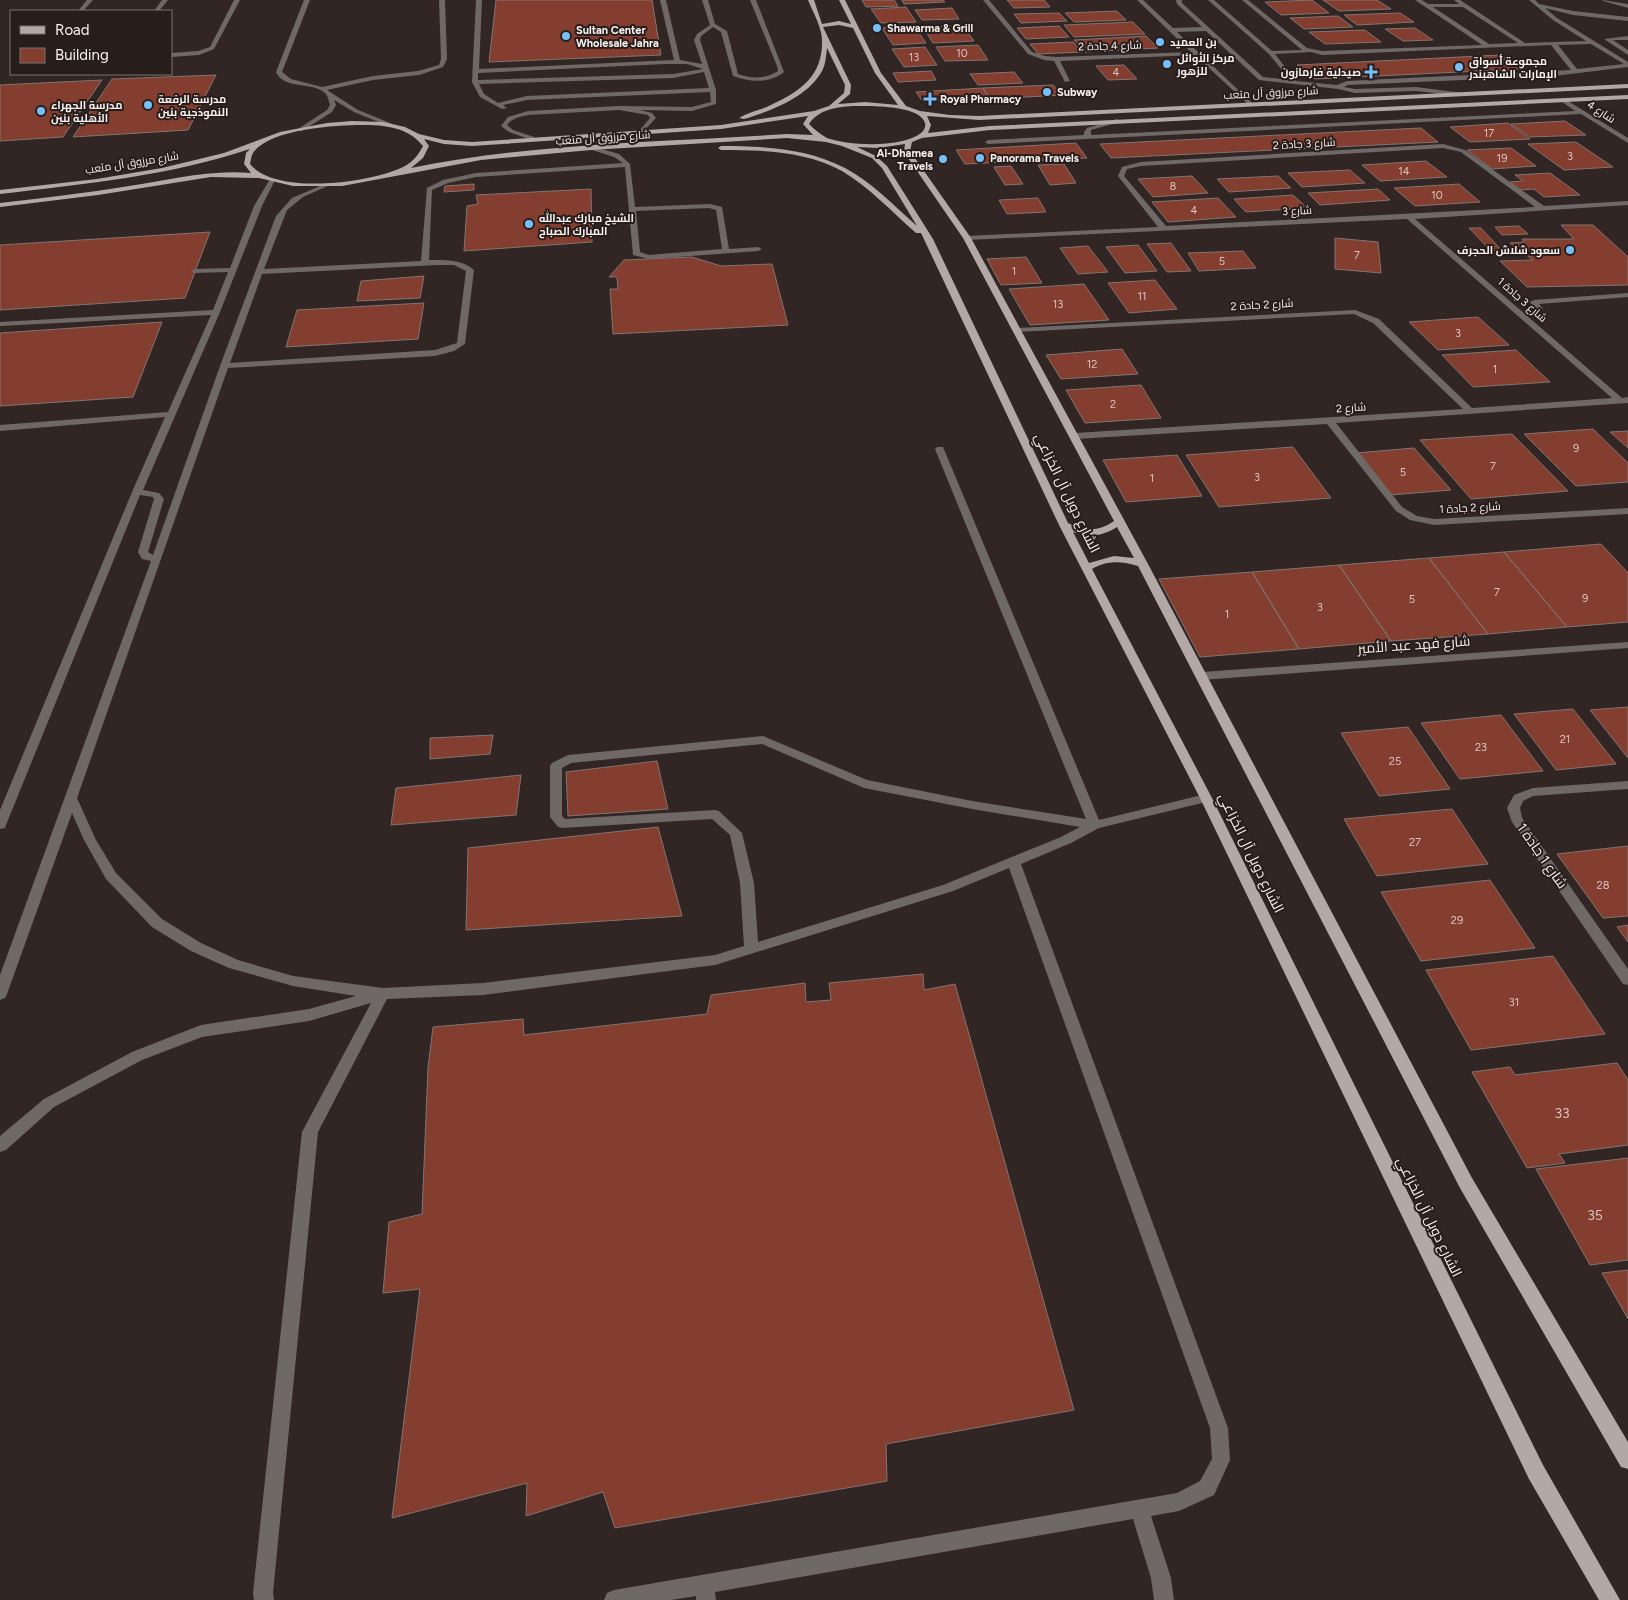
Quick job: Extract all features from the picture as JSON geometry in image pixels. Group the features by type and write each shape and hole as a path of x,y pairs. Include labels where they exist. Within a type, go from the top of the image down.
{"main road":[{"path":"811,0 822,16 820,26 841,68 849,89 847,94 829,108"},
{"path":"842,0 878,73 903,107"},
{"path":"822,16 842,17 849,14"},
{"path":"820,26 839,23 855,27"},
{"path":"671,130 757,114 788,98 803,88 820,70 825,39"},
{"name":"شارع مرزوق آل متعب","path":"903,107 915,112 950,117 979,118 1628,86"},
{"path":"1506,92 1502,94 1506,98 1519,102"},
{"path":"1461,94 1475,100 1472,104"},
{"name":"شارع مرزوق آل متعب","path":"0,205 117,190 210,174 228,173 260,176 297,184 327,185 355,182 472,159 592,148 787,136 812,137 834,142 883,145 909,141 921,136 974,129 1628,96"},
{"path":"829,108 873,104 903,107"},
{"name":"شارع مرزوق آل متعب","path":"0,192 189,164 241,150 300,130 352,122 393,126 409,130 420,136 444,142 464,144 755,123 816,113 829,108"},
{"path":"915,112 928,121 927,131 921,136"},
{"path":"816,113 809,118 806,124 809,130 816,136 834,142"},
{"path":"382,176 406,167 421,157 426,146 420,136"},
{"path":"909,141 909,155 968,238 1143,564 1466,1183 1628,1460"},
{"path":"260,176 247,164 250,152 264,142"},
{"name":"الشارع دوبل آل الخزاعي","path":"834,142 874,157 885,166 929,239 1086,570 1206,798 1536,1472 1610,1600"},
{"path":"592,148 733,148 790,153 814,159 834,166 857,178 929,239"},
{"path":"1064,525 1079,532 1093,534 1104,532 1120,521"},
{"path":"1086,570 1095,563 1115,558 1143,564"}],"street":[{"path":"81,10 90,0"},
{"path":"157,10 165,0"},
{"path":"172,56 193,54 212,48 237,0"},
{"path":"307,0 279,72 283,78 322,89 356,111 393,126"},
{"path":"322,89 373,78 419,73 440,66 444,59 442,0"},
{"path":"478,0 475,71 477,90 482,96 497,105 520,114"},
{"path":"663,0 677,61"},
{"path":"705,0 713,25 724,31 735,75 759,79 781,72 753,0"},
{"name":"شارع 4 جادة 2","path":"986,0 1030,53 1044,58 1196,53"},
{"path":"1140,0 1250,104"},
{"path":"1179,0 1179,3 1259,79 1338,87 1355,91 1416,89 1461,94"},
{"path":"1211,0 1271,53 1295,83"},
{"path":"1245,0 1309,51"},
{"path":"1418,0 1489,47"},
{"path":"1457,0 1524,45"},
{"path":"1532,0 1555,19 1628,65"},
{"path":"1606,0 1628,6"},
{"path":"1615,0 1628,2"},
{"path":"1427,6 1464,5"},
{"path":"1537,5 1573,13 1628,20"},
{"path":"1555,19 1579,16 1628,20"},
{"path":"532,138 511,131 504,126 510,118 520,114 545,110 692,109 706,107 715,101 697,40 699,35 713,25"},
{"path":"1173,30 1206,29"},
{"path":"1178,36 1212,34"},
{"path":"1628,38 1608,39 1628,54"},
{"path":"1271,53 1309,51 1329,53 1591,42"},
{"path":"1552,44 1562,51 1566,62 1575,71"},
{"path":"1603,49 1619,47"},
{"path":"1612,55 1628,54"},
{"path":"1056,59 1066,81"},
{"path":"475,71 677,61 695,63 706,68"},
{"path":"1338,87 1341,84 1356,82 1554,74 1628,65"},
{"path":"475,82 666,76 694,74 706,68"},
{"path":"497,105 527,98 713,90"},
{"path":"300,130 330,111 333,105 329,93"},
{"name":"شارع 4","path":"1563,100 1628,141"},
{"path":"1404,107 1421,120"},
{"path":"619,108 650,114 653,118 642,130"},
{"path":"988,142 1583,112"},
{"path":"1088,137 1087,132 1089,129 1117,121"},
{"name":"شارع 3 جادة 2","path":"1164,229 1121,176 1124,168 1141,164 1443,146 1463,152 1543,209"},
{"path":"592,148 625,160 628,165 638,255 649,257 758,249"},
{"path":"425,263 429,190 437,184 476,175 628,165"},
{"path":"0,825 137,492 216,312 258,206 272,180"},
{"path":"0,994 157,559 224,366 280,216 286,205 297,197 327,185"},
{"name":"شارع 3","path":"968,238 1409,217 1628,203"},
{"path":"632,209 710,206 717,208 719,209 726,251"},
{"name":"شارع 3 جادة 1","path":"1409,217 1624,400"},
{"path":"224,366 435,353 461,344 470,270 464,265 452,262 258,272"},
{"path":"195,271 232,270"},
{"path":"1539,309 1534,302 1628,295"},
{"path":"0,324 216,312"},
{"name":"شارع 2 جادة 2","path":"1017,330 1356,312 1376,321 1471,412"},
{"name":"شارع 2","path":"1074,436 1471,412 1624,400"},
{"path":"0,428 172,414"},
{"name":"شارع 2 جادة 1","path":"1329,421 1398,509 1424,521 1628,511"},
{"path":"940,449 1095,825"},
{"path":"137,492 156,495 159,499 143,552 146,557 157,559"},
{"name":"شارع فهد عبد الأمير","path":"1202,676 1628,645"},
{"path":"751,947 747,883 736,833 715,814 562,824 556,817 556,766 568,759 763,740 864,784 972,806 1095,825"},
{"name":"شارع 1 جادة 1","path":"1628,785 1533,792 1522,795 1514,801 1512,809 1516,819 1628,980"},
{"path":"71,798 90,840 111,876 157,923 196,947 234,964 293,981 383,994 484,989 715,960 751,947 948,888 1066,840 1095,825 1206,798"},
{"path":"614,1600 705,1592 1139,1508 1179,1502 1207,1488 1221,1460 1219,1428 1013,862"},
{"path":"0,1145 49,1103 137,1056 202,1031 309,1015 383,994"},
{"path":"264,1600 263,1592 310,1132 383,994"},
{"path":"1139,1508 1162,1578 1164,1600"}],"building":[{"path":"496,0 652,0 661,55 489,62"},
{"path":"862,0 894,0 898,6 866,7"},
{"path":"902,0 943,0 945,2 904,4"},
{"path":"1007,0 1044,0 1050,7 1014,8"},
{"path":"1312,0 1329,13 1281,15 1265,2"},
{"path":"1323,0 1377,0 1391,9 1339,11"},
{"path":"906,7 916,22 881,23 871,9"},
{"path":"952,8 959,19 922,20 915,10"},
{"path":"1117,11 1126,20 1074,22 1065,13"},
{"path":"1059,13 1067,21 1021,23 1014,14"},
{"path":"1400,13 1414,22 1357,25 1344,15"},
{"path":"1338,16 1353,27 1304,29 1290,18"},
{"path":"1133,22 1145,34 1074,37 1064,25"},
{"path":"914,26 926,43 893,45 882,28"},
{"path":"963,26 974,41 933,43 923,27"},
{"path":"1059,26 1069,37 1026,39 1017,28"},
{"path":"1415,28 1433,40 1403,41 1385,29"},
{"path":"1365,30 1381,42 1325,44 1309,32"},
{"path":"1146,36 1158,48 1085,52 1074,40"},
{"path":"1073,42 1082,52 1038,54 1030,44"},
{"path":"978,45 988,60 945,61 936,47"},
{"path":"925,47 937,65 904,67 892,49"},
{"path":"1501,55 1522,69 1315,79 1297,65"},
{"path":"1124,65 1137,79 1108,80 1096,66"},
{"path":"931,71 936,80 898,82 893,73"},
{"path":"1014,72 1023,83 978,85 970,74"},
{"name":"مدرسة الرفعة النموذجية بنين","path":"216,75 188,130 73,137 112,79"},
{"name":"مدرسة الجهراء الأهلية بنين","path":"102,80 63,137 0,141 0,85"},
{"path":"1053,85 1062,95 990,99 983,88"},
{"path":"983,88 990,99 923,102 916,92"},
{"path":"1565,121 1586,135 1530,137 1511,124"},
{"path":"1508,123 1530,139 1470,142 1450,127"},
{"path":"1421,128 1438,142 1111,158 1100,144"},
{"path":"1576,142 1613,167 1564,170 1528,144"},
{"path":"1076,143 1087,158 965,164 956,150"},
{"path":"1511,148 1536,166 1492,169 1467,150"},
{"path":"1426,161 1447,177 1380,181 1362,165"},
{"path":"1064,164 1076,183 1050,185 1038,165"},
{"path":"1011,166 1023,184 1005,185 994,167"},
{"path":"1350,170 1365,183 1302,187 1288,173"},
{"path":"1550,173 1580,195 1544,197 1534,189 1520,190 1510,182 1523,181 1515,175"},
{"path":"1192,176 1208,193 1153,197 1138,179"},
{"path":"1278,176 1291,188 1229,192 1217,179"},
{"path":"474,184 474,190 444,192 445,186"},
{"path":"1459,184 1480,202 1415,206 1394,188"},
{"name":"الشيخ مبارك عبدالله المبارك الصباح","path":"591,189 592,242 464,251 467,206 478,204 476,195"},
{"path":"1378,189 1390,200 1320,205 1308,193"},
{"path":"1293,195 1307,208 1246,212 1234,199"},
{"path":"1038,198 1046,212 1007,214 999,200"},
{"path":"1218,198 1236,217 1168,222 1152,202"},
{"name":"سعود شلاش الحجرف","path":"1561,225 1593,225 1628,257 1628,285 1527,287 1500,261 1533,260 1510,243 1524,242 1522,239 1574,239"},
{"path":"1519,226 1528,234 1502,235 1495,227"},
{"path":"1469,228 1481,228 1504,253 1493,253"},
{"path":"210,232 185,298 0,310 0,245"},
{"path":"1335,238 1378,242 1381,273 1335,269"},
{"path":"1171,243 1191,271 1167,272 1147,244"},
{"path":"1138,245 1157,271 1125,273 1106,247"},
{"path":"1088,246 1108,272 1078,274 1060,248"},
{"path":"1243,251 1256,268 1199,271 1188,253"},
{"path":"692,257 721,266 772,264 788,325 613,334 610,289 618,289 617,277 609,277 624,260"},
{"path":"1026,257 1042,283 1001,285 987,259"},
{"path":"424,276 420,298 357,301 361,281"},
{"path":"1155,280 1177,309 1129,313 1108,283"},
{"path":"1084,284 1109,320 1030,325 1009,289"},
{"path":"424,303 418,339 286,347 297,310"},
{"path":"1478,317 1509,345 1438,350 1409,322"},
{"path":"162,322 133,397 0,406 0,333"},
{"path":"1122,349 1138,374 1061,379 1046,355"},
{"path":"1516,350 1550,382 1473,387 1442,355"},
{"path":"1141,385 1161,418 1085,423 1066,390"},
{"path":"1593,429 1628,463 1628,482 1576,486 1524,434"},
{"path":"1628,431 1628,448 1610,432"},
{"path":"1512,434 1568,491 1471,499 1420,440"},
{"path":"1293,447 1331,498 1219,507 1186,455"},
{"path":"1414,448 1451,490 1390,495 1356,453"},
{"path":"1177,455 1202,496 1126,502 1103,460"},
{"path":"1601,544 1628,573 1628,622 1567,627 1504,552"},
{"path":"1504,552 1567,627 1488,634 1429,558"},
{"path":"1429,558 1488,634 1391,641 1339,565"},
{"path":"1339,565 1391,641 1299,649 1252,572"},
{"path":"1252,572 1299,649 1200,657 1159,579"},
{"path":"1628,707 1628,758 1590,710"},
{"path":"1573,709 1616,764 1556,770 1514,714"},
{"path":"1501,715 1543,771 1460,779 1421,723"},
{"path":"1408,727 1450,789 1379,796 1341,733"},
{"path":"493,735 490,754 430,759 430,738"},
{"path":"657,761 668,809 568,816 566,772"},
{"path":"521,775 516,815 391,825 396,788"},
{"path":"1452,809 1488,864 1377,876 1344,819"},
{"path":"658,827 682,916 466,930 468,848"},
{"path":"1628,846 1628,916 1603,918 1557,854"},
{"path":"1490,880 1535,948 1421,961 1381,892"},
{"path":"1628,925 1628,942 1617,927"},
{"path":"1553,956 1605,1034 1471,1050 1426,970"},
{"path":"923,974 924,990 955,984 1074,1410 886,1444 887,1481 615,1528 603,1492 526,1516 527,1483 392,1518 420,1289 383,1293 389,1222 422,1214 428,1068 433,1027 523,1019 524,1035 707,1014 711,995 805,983 806,1002 831,1000 829,983"},
{"path":"1617,1063 1628,1080 1628,1145 1559,1154 1565,1163 1527,1168 1472,1072 1510,1067 1515,1075"},
{"path":"1628,1158 1628,1260 1590,1265 1536,1169"},
{"path":"1628,1270 1628,1319 1602,1273"}],"place":[{"name":"Shawarma & Grill","path":"877,28"},
{"name":"Sultan Center Wholesale Jahra","path":"566,36"},
{"name":"بن العميد","path":"1160,42"},
{"name":"مركز الأوائل للزهور","path":"1167,64"},
{"name":"مجموعة أسواق الإمارات الشاهبندر","path":"1459,67"},
{"name":"صيدلية فارمازون","path":"1371,72"},
{"name":"Subway","path":"1047,92"},
{"name":"Royal Pharmacy","path":"930,99"},
{"name":"مدرسة الرفعة النموذجية بنين","path":"148,105"},
{"name":"مدرسة الجهراء الأهلية بنين","path":"41,111"},
{"name":"Panorama Travels","path":"980,158"},
{"name":"Al-Dhamea Travels","path":"943,159"},
{"name":"الشيخ مبارك عبدالله المبارك الصباح","path":"529,224"},
{"name":"سعود شلاش الحجرف","path":"1570,250"}]}
